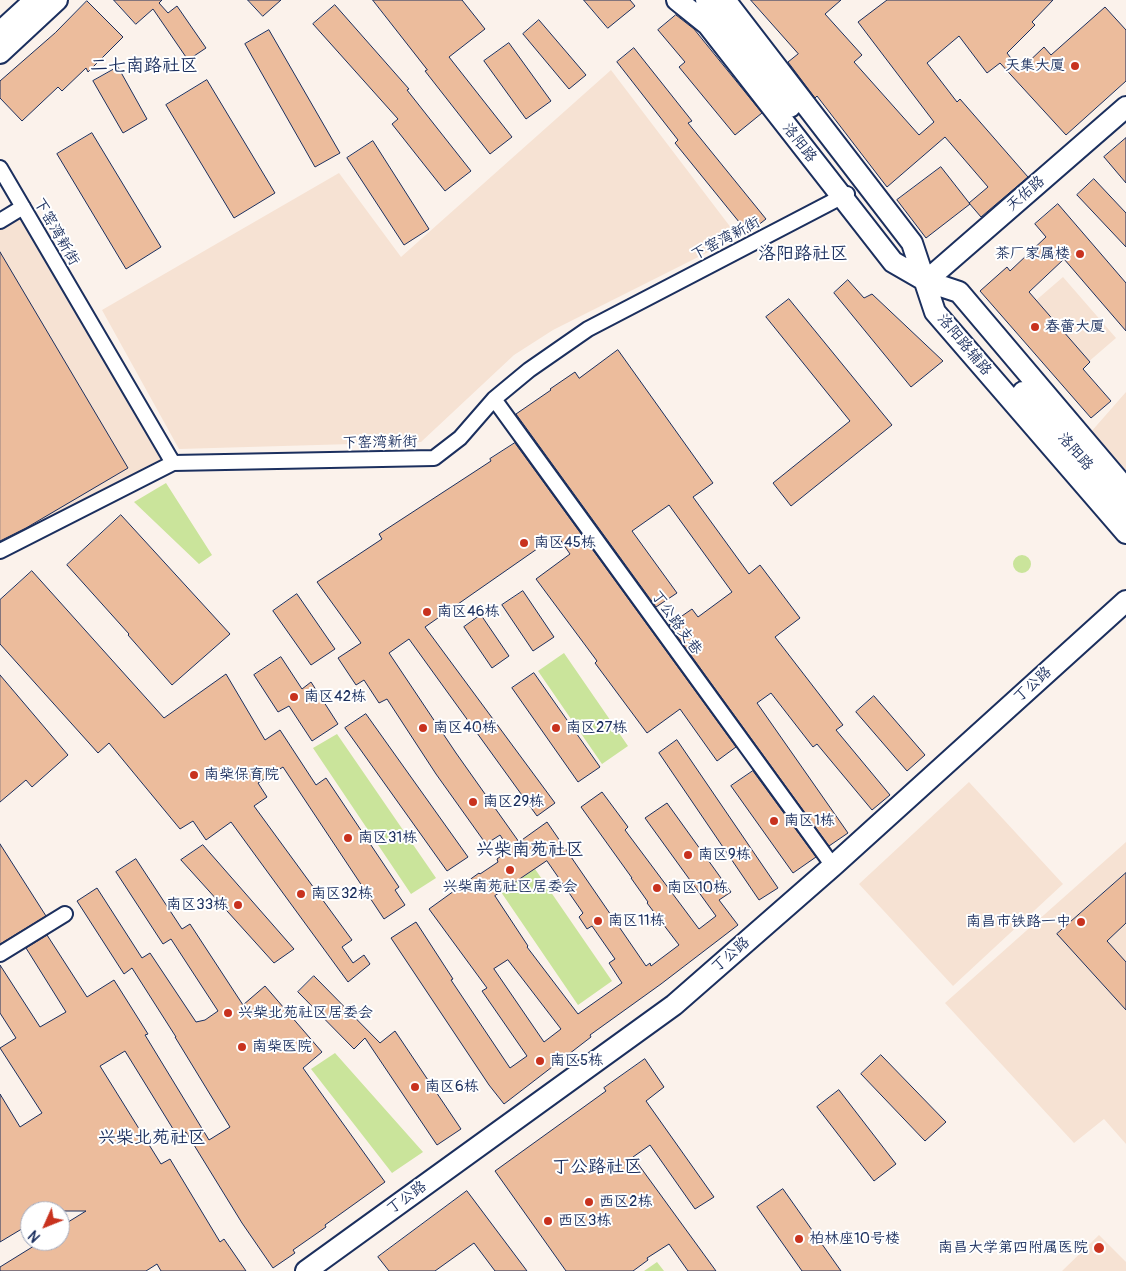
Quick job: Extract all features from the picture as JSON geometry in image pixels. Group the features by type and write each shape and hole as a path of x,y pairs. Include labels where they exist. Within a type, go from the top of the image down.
{"street":[{"path":"0,32 35,0"},
{"path":"0,53 57,0"},
{"name":"洛阳路","path":"677,0 708,25 844,195 897,257 926,281"},
{"name":"洛阳路","path":"694,0 714,22 844,195"},
{"name":"洛阳路","path":"706,0 926,281 1126,510"},
{"name":"洛阳路","path":"725,0 912,243 926,281"},
{"name":"天佑路","path":"926,281 1126,107"},
{"name":"下窑湾新街","path":"0,168 173,463 434,458 460,438 494,399 529,370 588,329 844,195"},
{"path":"0,221 23,207"},
{"name":"洛阳路辅路","path":"926,281 959,292 1126,489"},
{"name":"洛阳路辅路","path":"926,281 935,312 1126,533"},
{"name":"丁公路支巷","path":"494,399 833,866"},
{"path":"0,551 173,463"},
{"name":"丁公路","path":"306,1271 674,1005 833,866 1126,601"},
{"path":"0,954 65,914"}],"shaded area":[{"path":"611,70 738,237 553,330 514,355 421,442 179,449 102,310 339,173 401,257"},
{"path":"22,215 165,459 0,544 0,229"},
{"path":"1063,277 1116,338 1072,376 1019,315"},
{"path":"1126,392 1126,475 1090,433"},
{"path":"969,782 1063,884 953,986 859,884"},
{"name":"南昌市铁路一中","path":"1126,842 1126,1144 1104,1119 1074,1143 945,1003"},
{"name":"南昌大学第四附属医院","path":"1099,1235 1126,1262 1126,1271 1062,1271"}],"green space":[{"path":"166,483 212,555 199,564 134,502"},
{"path":"1022,555 1028,558 1031,564 1028,570 1022,573 1016,570 1013,564 1016,558"},
{"path":"564,653 628,746 602,764 538,671"},
{"path":"337,734 436,878 411,894 313,748"},
{"path":"535,869 612,981 578,1005 501,892"},
{"path":"335,1053 423,1152 392,1173 311,1069"},
{"path":"657,1262 664,1271 644,1271"}],"building":[{"path":"114,0 162,0 159,3 168,13 177,6 206,48 188,60 153,9 136,24"},
{"path":"248,0 281,0 263,16"},
{"path":"373,0 462,0 485,29 449,57 512,137 490,154 425,71 427,70"},
{"path":"584,0 630,0 635,6 608,28"},
{"path":"751,0 841,0 825,14 862,55 854,62 919,135 934,122 858,22 887,0 1053,0 1032,22 1035,25 1007,53 1020,70 1044,47 1051,55 1105,7 1126,30 1126,81 1066,135 1000,63 987,73 959,36 927,63 957,102 960,99 1028,177 981,217 969,203 988,187 945,137 887,187 817,96 815,98 788,62 798,54"},
{"path":"87,1 123,37 88,72 86,68 62,91 58,87 22,121 0,98 0,81 55,33"},
{"path":"335,5 409,89 407,90 471,171 445,191 392,124 398,119 313,24"},
{"path":"676,15 694,29 762,113 735,135 679,67 685,62 658,30"},
{"path":"539,20 586,75 569,89 523,34"},
{"path":"269,30 340,153 315,167 245,44"},
{"path":"509,43 551,101 526,119 484,61"},
{"path":"634,48 692,121 688,123 766,219 748,233 675,143 678,140 617,62"},
{"path":"118,67 147,119 123,133 93,81"},
{"path":"207,80 275,193 234,218 166,105"},
{"path":"92,133 161,247 126,269 57,154"},
{"path":"1126,138 1126,183 1104,157"},
{"path":"373,141 429,229 404,245 347,158"},
{"path":"941,167 970,204 926,238 897,200"},
{"path":"1094,179 1126,213 1126,247 1077,195"},
{"path":"1058,204 1126,283 1126,331 1064,259 1029,292 1090,362 1083,369 1111,401 1091,418 980,291 1007,267 1010,271 1046,237 1035,224"},
{"path":"0,252 128,468 26,528 0,541"},
{"path":"848,280 864,298 872,294 943,361 911,387 834,293"},
{"path":"789,299 892,425 791,506 773,483 850,421 766,317"},
{"path":"618,350 713,483 693,497 749,574 760,565 800,618 775,637 843,725 836,730 890,795 872,810 817,744 813,747 771,693 757,703 848,833 829,846 669,625 692,609 698,617 732,592 669,505 632,531 677,593 656,607 516,414 575,372 579,378"},
{"path":"515,443 736,747 717,761 680,709 647,733 595,663 597,661 536,579 570,554 557,535 425,627 555,803 537,816 409,639 389,653 519,842 547,822 646,966 650,963 651,966 679,945 647,903 632,878 581,807 602,792 628,827 625,830 699,929 716,916 645,818 667,803 731,892 719,900 738,925 590,1035 591,1037 504,1104 489,1085 391,938 416,922 453,979 451,980 510,1068 527,1056 482,991 487,988 429,909 479,873 498,862 497,859 510,850 500,835 486,844 436,774 387,699 379,703 364,680 356,685 338,658 361,643 317,582 382,539 379,534 491,461 490,459","holes":["547,861 583,913 579,917 587,929 592,926 615,959 609,963 622,983 578,1014 527,947 495,896","508,960 561,1029 544,1042 494,969"]},
{"path":"121,515 230,634 172,685 67,565"},
{"path":"32,571 164,718 226,674 265,740 280,730 316,785 326,778 399,887 395,890 405,905 384,919 283,767 258,783 267,797 254,806 352,940 342,947 353,963 364,955 370,964 348,982 231,822 206,840 193,821 180,829 109,743 98,753 0,644 0,600"},
{"path":"523,591 554,637 533,651 502,605"},
{"path":"297,594 335,649 311,665 273,611"},
{"path":"481,615 509,656 492,668 464,627"},
{"name":"南区42栋","path":"281,657 302,689 311,682 338,724 312,741 289,706 278,712 254,675"},
{"name":"南区27栋","path":"534,673 600,767 578,782 512,688"},
{"path":"0,675 68,755 32,787 26,780 0,802"},
{"path":"874,696 925,755 907,771 856,712"},
{"path":"366,714 468,857 447,871 345,728"},
{"path":"677,740 778,888 759,900 659,753"},
{"name":"南区1栋","path":"753,771 816,857 793,873 731,786"},
{"path":"0,844 46,916 0,944"},
{"name":"南区33栋","path":"203,845 294,949 274,963 181,860"},
{"path":"136,859 182,929 190,924 243,1005 265,986 322,1052 303,1068 385,1182 325,1225 326,1227 293,1250 295,1253 273,1268 242,1223 186,1132 178,1137 125,1051 100,1066 161,1164 170,1159 220,1242 224,1239 246,1271 161,1271 157,1264 146,1271 0,1271 0,1267 26,1251 70,1251 70,1221 86,1211 70,1211 70,1201 20,1201 20,1230 0,1242 0,1094 20,1127 42,1113 0,1048 16,1038 0,1013 0,965 40,1027 66,1012 26,948 47,935 87,997 114,980 148,1034 145,1035 209,1140 230,1127 132,968 124,974 77,901 97,888 142,958 150,953 196,1022 205,1020 218,1011 171,939 163,944 116,872"},
{"path":"1126,873 1126,923 1107,941 1126,962 1126,1010 1057,934"},
{"name":"南区6栋","path":"314,976 380,1043 395,1031 461,1129 437,1145 365,1038 354,1049 298,992"},
{"path":"881,1055 946,1122 925,1141 861,1074"},
{"path":"645,1059 664,1087 646,1101 714,1197 695,1209 650,1145 633,1157 716,1271 688,1271 669,1244 647,1258 648,1260 633,1271 566,1271 495,1171 606,1091 604,1088"},
{"path":"839,1090 896,1164 874,1181 817,1107"},
{"name":"柏林座10号楼","path":"783,1189 841,1271 802,1271 757,1207"},
{"path":"467,1191 527,1271 495,1271 474,1243 435,1271 389,1271 378,1257"}],"place":[{"name":"天集大厦","path":"1075,66"},
{"name":"茶厂家属楼","path":"1080,254"},
{"name":"春蕾大厦","path":"1035,327"},
{"name":"南区45栋","path":"524,543"},
{"name":"南区46栋","path":"427,612"},
{"name":"南区42栋","path":"294,697"},
{"name":"南区40栋","path":"423,728"},
{"name":"南区27栋","path":"556,728"},
{"name":"南柴保育院","path":"194,775"},
{"name":"南区29栋","path":"473,802"},
{"name":"南区1栋","path":"774,821"},
{"name":"南区31栋","path":"348,838"},
{"name":"南区9栋","path":"688,855"},
{"name":"兴柴南苑社区居委会","path":"510,870"},
{"name":"南区10栋","path":"657,888"},
{"name":"南区32栋","path":"301,894"},
{"name":"南区33栋","path":"238,905"},
{"name":"南区11栋","path":"598,921"},
{"name":"南昌市铁路一中","path":"1081,922"},
{"name":"兴柴北苑社区居委会","path":"228,1013"},
{"name":"南柴医院","path":"242,1047"},
{"name":"南区5栋","path":"540,1061"},
{"name":"南区6栋","path":"415,1087"},
{"name":"西区2栋","path":"589,1202"},
{"name":"西区3栋","path":"548,1221"},
{"name":"柏林座10号楼","path":"799,1239"},
{"name":"南昌大学第四附属医院","path":"1099,1248"}],"district":[{"name":"二七南路社区","path":"144,66"},
{"name":"洛阳路社区","path":"803,254"},
{"name":"兴柴南苑社区","path":"530,850"},
{"name":"兴柴北苑社区","path":"152,1138"},
{"name":"丁公路社区","path":"597,1167"}]}
